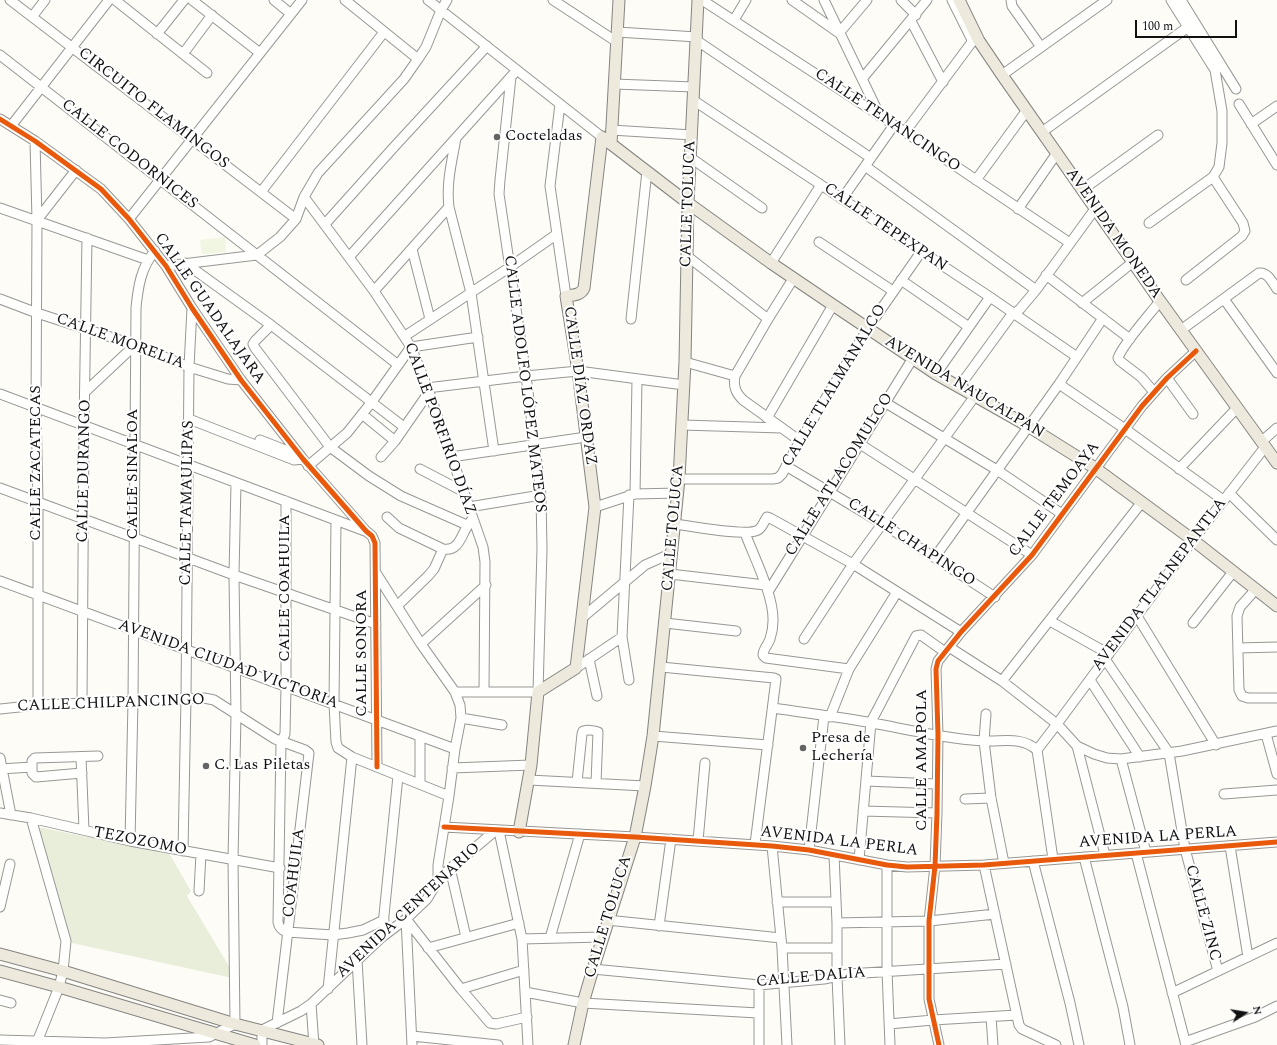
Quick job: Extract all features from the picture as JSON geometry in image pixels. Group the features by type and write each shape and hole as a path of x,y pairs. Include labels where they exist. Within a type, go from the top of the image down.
{"main road":[{"path":"566,296 578,294 582,292 584,288 608,137 614,84 619,0"},
{"name":"CALLE TOLUCA","path":"574,1045 592,969 635,837 653,736 679,478 685,362 688,203 698,0"},
{"name":"AVENIDA MONEDA","path":"959,0 979,41 1002,75 1160,302 1277,463"},
{"name":"AVENIDA NAUCALPAN","path":"608,137 646,171 771,263 936,374 1028,426 1095,468 1193,540 1277,606"},
{"name":"CALLE DÍAZ ORDAZ","path":"566,296 578,371 595,507 576,668"},
{"path":"538,692 576,668"},
{"name":"CALLE ADOLFO LÓPEZ MATEOS","path":"519,832 529,780 538,692"},
{"path":"0,954 63,971 235,1024 316,1045"},
{"path":"0,971 59,987 211,1038 255,1045"}],"street":[{"name":"CIRCUITO FLAMINGOS","path":"10,0 296,219"},
{"path":"32,17 45,0"},
{"path":"11,126 108,0"},
{"path":"115,0 207,73"},
{"path":"157,34 184,0"},
{"path":"192,0 260,53"},
{"path":"274,0 291,14"},
{"path":"129,219 302,0"},
{"path":"344,0 418,59"},
{"path":"428,0 487,46 514,74 608,137 692,135"},
{"path":"166,266 257,255 280,238 296,219 304,197 318,173 404,79 426,46 440,10 447,0"},
{"path":"553,0 617,37 697,38 871,158"},
{"name":"CALLE TENANCINGO","path":"702,0 905,132 1070,243"},
{"path":"734,20 746,0"},
{"path":"792,0 839,33"},
{"path":"824,0 880,117"},
{"path":"839,33 867,0"},
{"path":"901,0 914,18 943,82"},
{"path":"862,80 914,18 927,0"},
{"path":"905,132 972,42 952,0"},
{"path":"1011,0 1012,6 1041,48"},
{"path":"1002,75 1107,0"},
{"path":"1171,0 1188,27 1236,89"},
{"path":"1149,223 1213,177 1219,167 1222,143 1222,111 1217,66 1181,0"},
{"path":"183,54 212,15"},
{"path":"1042,132 1188,27"},
{"path":"261,192 384,32"},
{"path":"325,224 487,46"},
{"name":"CALLE CODORNICES","path":"0,55 397,364"},
{"path":"349,257 514,74"},
{"name":"CALLE ADOLFO LÓPEZ MATEOS","path":"514,74 500,180 500,194 526,376 541,496 542,549 538,692"},
{"path":"614,84 694,87"},
{"name":"CALLE TEPEXPAN","path":"693,100 990,297 1077,357"},
{"name":"CALLE DÍAZ ORDAZ","path":"560,104 550,186 566,296"},
{"path":"1240,104 1277,164"},
{"path":"1251,124 1277,106"},
{"path":"976,180 1027,110"},
{"name":"CALLE GUADALAJARA","path":"0,119 35,141 101,189 129,219 166,266 192,308 241,380 306,463 374,539"},
{"path":"842,199 894,125"},
{"path":"1082,190 1158,135"},
{"path":"456,138 448,182 449,207 471,293 494,451"},
{"name":"CALLE ZACATECAS","path":"35,141 37,220 36,408 38,502 38,705"},
{"path":"1018,209 1057,153"},
{"path":"691,158 762,208"},
{"path":"865,166 1036,290"},
{"path":"37,220 76,170"},
{"path":"630,319 646,171"},
{"path":"1186,280 1242,236 1245,231 1243,223 1213,177"},
{"path":"771,263 821,185"},
{"name":"CALLE PORFIRIO DÍAZ","path":"304,197 374,291 405,336 411,347 428,390 469,507 470,522 483,547 486,585 484,691"},
{"path":"374,291 449,207"},
{"path":"0,208 148,260"},
{"path":"958,387 1010,318 1020,309 1036,290 1095,209"},
{"path":"405,336 510,267 557,234"},
{"name":"CALLE DURANGO","path":"82,703 87,238"},
{"path":"818,242 893,292"},
{"path":"412,249 430,319"},
{"name":"CALLE SINALOA","path":"130,841 133,701 136,308 141,276 148,260 155,251"},
{"name":"CALLE TLALMANALCO","path":"679,478 778,478 868,328 921,252"},
{"path":"687,256 768,318"},
{"path":"1082,303 1133,262"},
{"path":"185,264 271,325 404,427"},
{"path":"1181,330 1259,273 1264,273 1267,275 1277,289"},
{"path":"1046,275 1130,339"},
{"path":"794,279 768,318 735,376 735,389 743,400 800,441"},
{"path":"901,280 969,327"},
{"path":"936,374 990,297"},
{"name":"CALLE MORELIA","path":"0,299 37,313 135,345 190,367 228,379 241,380"},
{"path":"1224,299 1277,373"},
{"path":"1154,392 1141,377 1118,358 1130,339 1160,302"},
{"path":"767,418 833,305"},
{"name":"CALLE TAMAULIPAS","path":"183,851 192,308"},
{"path":"935,557 1059,384 1103,318"},
{"path":"271,325 253,344 330,447 369,476 401,496 470,522 457,546 449,550 442,549 399,528 387,517"},
{"path":"189,417 294,460 306,463 330,447 347,433 371,403 397,364 411,347 478,337"},
{"path":"86,392 135,345"},
{"name":"CALLE TEMOAYA","path":"937,665 947,649 961,632 1032,555 1095,468 1154,392 1196,351"},
{"name":"CALLE ATLACOMULCO","path":"766,588 803,536 913,358"},
{"path":"685,362 735,376"},
{"path":"382,457 395,441 428,390 483,380 578,371 684,385"},
{"path":"1167,378 1193,414"},
{"path":"629,680 622,637 632,494 637,379"},
{"path":"1059,384 1125,429 1179,469 1226,496 1277,540"},
{"path":"0,394 366,531"},
{"path":"804,639 853,564 975,396"},
{"path":"886,403 997,470 1062,514"},
{"path":"1179,469 1237,408"},
{"path":"362,414 395,441"},
{"path":"189,417 288,451 296,450"},
{"path":"682,425 782,428"},
{"name":"AVENIDA TLALNEPANTLA","path":"1037,750 1263,444 1277,428"},
{"path":"452,458 586,437"},
{"path":"860,444 1032,555"},
{"name":"CALLE CHAPINGO","path":"786,466 883,524 994,597"},
{"path":"420,469 464,492"},
{"path":"0,1040 16,1043 37,1042 66,1044 155,1042 211,1038 235,1024 233,860 236,715 234,576 236,483"},
{"path":"0,488 134,537 234,576 376,624"},
{"path":"595,507 632,494 678,493"},
{"path":"469,507 541,496"},
{"name":"CALLE COAHUILA","path":"286,502 286,687 285,734 281,742 278,922 282,930 287,932"},
{"path":"1002,681 1142,502"},
{"path":"675,524 745,533 758,530 767,517 853,564 961,632"},
{"path":"336,520 334,704 336,742 338,748 352,757 449,796"},
{"path":"745,533 766,588 772,609 773,621 770,640 763,650 764,657 849,669"},
{"name":"CALLE SONORA","path":"374,539 376,572 377,767"},
{"path":"396,606 434,569 442,549"},
{"path":"583,617 646,565 672,553"},
{"path":"376,572 421,644 455,692 460,705 462,718 452,768 438,866 438,881"},
{"path":"1193,623 1233,572"},
{"path":"670,574 766,588"},
{"name":"AVENIDA CIUDAD VICTORIA","path":"0,581 455,749"},
{"path":"421,644 486,585"},
{"path":"1256,589 1240,607 1237,616 1239,690 1242,696 1248,698 1277,698"},
{"path":"809,850 827,716 849,669 897,592"},
{"path":"1137,616 1216,745"},
{"path":"1050,621 1107,657"},
{"path":"665,623 736,631"},
{"path":"859,860 871,722 916,636 921,635 1002,681 1057,724 1077,746 1107,758 1121,759 1168,753 1216,745 1277,731"},
{"path":"576,668 622,637"},
{"path":"1238,648 1277,647"},
{"name":"CALLE ZINC","path":"1107,657 1168,753 1185,849 1218,971"},
{"path":"589,659 597,696"},
{"name":"CALLE AMAPOLA","path":"937,665 937,813 935,866 929,921 929,999 939,1045"},
{"path":"661,668 776,679 755,844"},
{"path":"1090,680 1140,756"},
{"path":"455,692 538,692"},
{"name":"CALLE CHILPANCINGO","path":"0,709 38,705 204,698 214,700 281,742"},
{"path":"773,708 871,722 938,735 984,741 1012,740 1031,745 1037,750 1053,859"},
{"path":"986,714 984,741 991,798 1004,863"},
{"path":"462,718 502,724"},
{"path":"577,782 582,734 583,731 591,730 598,732 599,735 596,783"},
{"path":"1266,734 1277,774"},
{"path":"420,736 420,784"},
{"path":"653,736 768,745"},
{"name":"COAHUILA","path":"277,1023 287,932 310,760 309,753 305,750 281,742"},
{"path":"1077,746 1106,855"},
{"path":"1,769 32,763 98,756"},
{"path":"328,989 352,757"},
{"path":"0,758 1,769 12,815"},
{"path":"81,758 84,830"},
{"path":"1121,759 1146,852"},
{"path":"32,763 32,773 36,777 82,773"},
{"path":"698,841 705,763"},
{"path":"452,768 531,764"},
{"path":"382,937 398,776"},
{"path":"529,780 645,786"},
{"path":"866,781 936,784"},
{"path":"1224,794 1277,790"},
{"path":"965,799 991,798"},
{"path":"863,811 937,813"},
{"name":"TEZOZOMO","path":"0,814 31,818 130,841 280,868"},
{"path":"31,818 66,941 63,971 59,987 37,1042"},
{"name":"AVENIDA LA PERLA","path":"444,827 755,844 809,850 887,865 907,867 984,865 1277,842"},
{"path":"498,830 522,939 528,1045"},
{"name":"AVENIDA CENTENARIO","path":"262,1030 301,1011 311,1004 382,937 406,919 427,899 438,881 450,868 498,830"},
{"path":"550,938 580,834"},
{"path":"660,926 671,839"},
{"path":"772,846 782,948 787,1045"},
{"path":"1230,846 1248,958"},
{"path":"1136,853 1185,1043 1255,1017 1277,1006"},
{"path":"199,891 201,854"},
{"path":"834,855 837,923 836,977 840,1045"},
{"path":"1084,857 1123,1008 1130,1045"},
{"path":"1033,861 1070,1003 1079,1045"},
{"path":"0,907 10,864"},
{"path":"887,865 887,971 890,1045"},
{"path":"984,865 1021,1028 1041,1041 1056,1045"},
{"path":"450,868 466,937"},
{"path":"777,902 836,902"},
{"path":"837,923 929,921 995,914"},
{"path":"406,919 490,1023 496,1024 527,1016"},
{"path":"406,919 412,1040 498,1045"},
{"path":"287,932 333,935 363,930 384,920"},
{"path":"607,920 781,938"},
{"path":"428,948 518,923"},
{"path":"522,939 602,937"},
{"path":"1172,993 1277,944"},
{"path":"782,948 837,948"},
{"path":"358,960 362,1045"},
{"name":"CALLE DALIA","path":"592,969 759,985 824,980 848,974 1006,964"},
{"path":"461,989 524,970"},
{"path":"758,1045 759,985"},
{"path":"525,992 583,1003 758,1013"},
{"path":"0,1000 11,1003"},
{"path":"311,1004 316,1045"},
{"path":"889,1024 1017,1015"},
{"path":"991,1017 992,1045"},
{"path":"262,1030 262,1045"}],"green space":[{"path":"225,237 226,252 202,254 200,240"},
{"path":"37,827 169,853 191,891 187,896 233,973 232,978 72,943"}],"cycle path":[{"path":"0,119 35,141 101,189 129,219 166,266 192,308 241,380 303,459 372,536 375,543 377,767"},
{"path":"939,1045 929,999 929,921 935,866 937,813 938,735 936,669 938,661 961,632 1032,555 1142,406 1167,378 1196,351"},
{"path":"444,827 772,846 809,850 887,865 907,867 984,865 1277,842"}],"place":[{"name":"Cocteladas","path":"497,137"},
{"name":"Presa de Lechería","path":"803,748"},
{"name":"C. Las Piletas","path":"206,766"}]}
